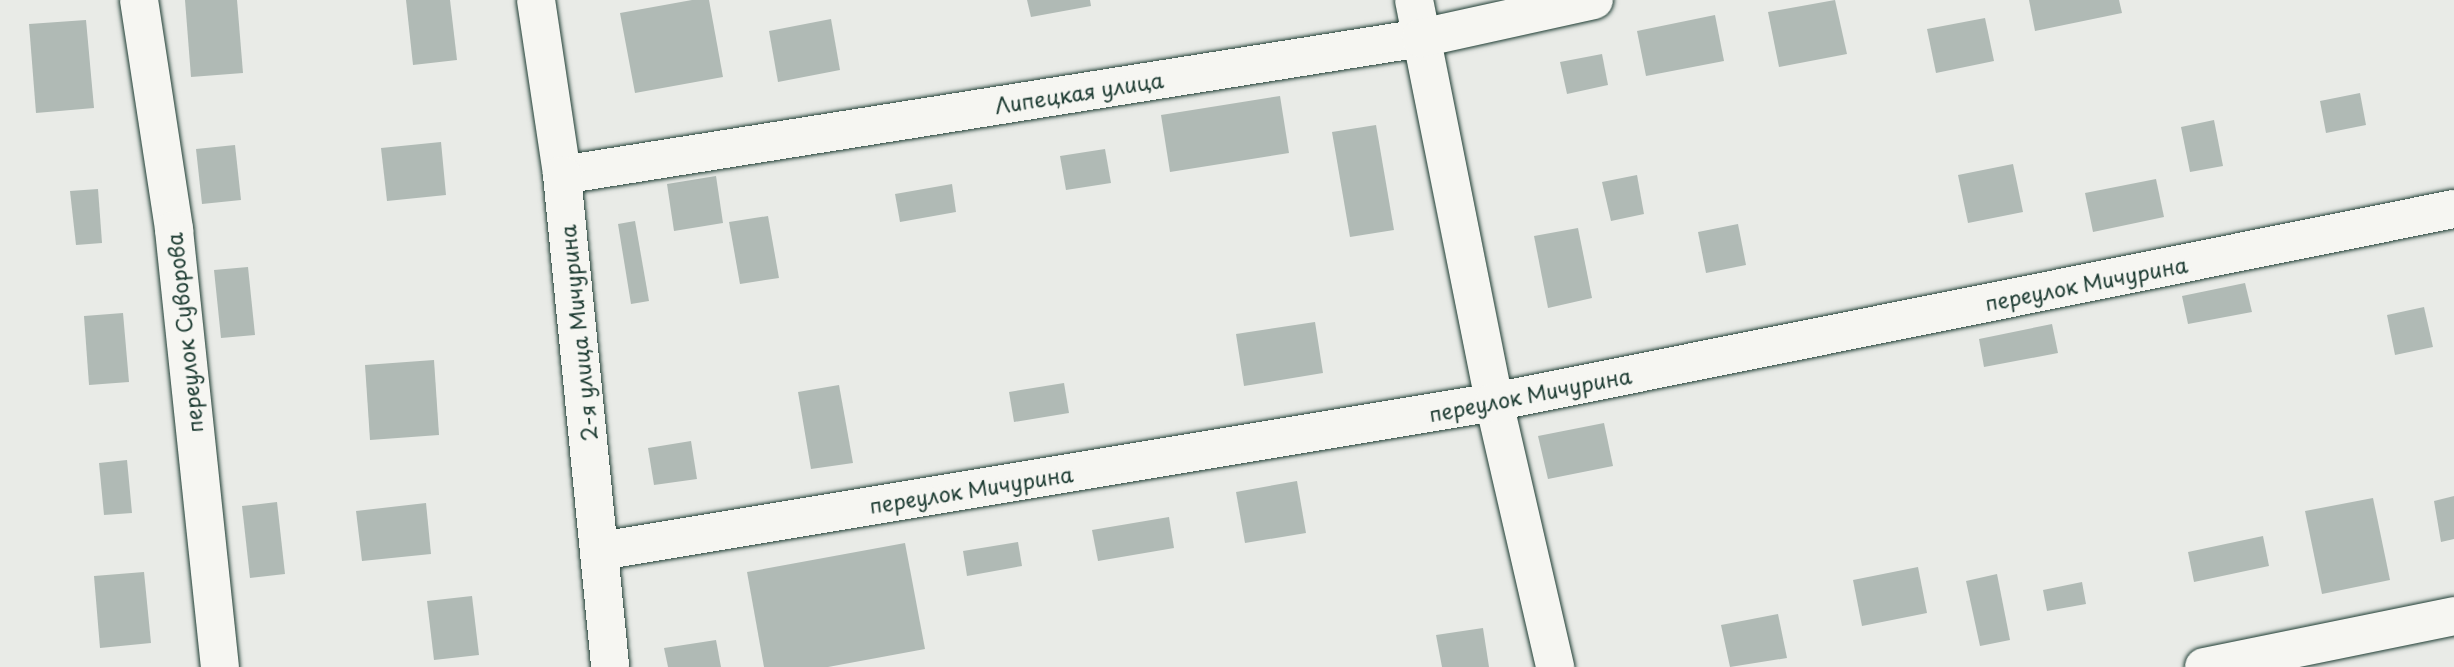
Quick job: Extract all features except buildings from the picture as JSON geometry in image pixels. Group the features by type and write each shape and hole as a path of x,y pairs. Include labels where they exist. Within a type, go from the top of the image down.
{"street":[{"name":"переулок Суворова","path":"139,0 174,230 220,667"},
{"name":"2-я улица Мичурина","path":"536,0 562,175 610,667"},
{"path":"1414,0 1494,402 1555,667"},
{"name":"Липецкая улица","path":"562,175 1421,38 1594,0"},
{"name":"переулок Мичурина","path":"600,551 1494,402 2454,209"},
{"path":"2204,667 2454,616"}]}
